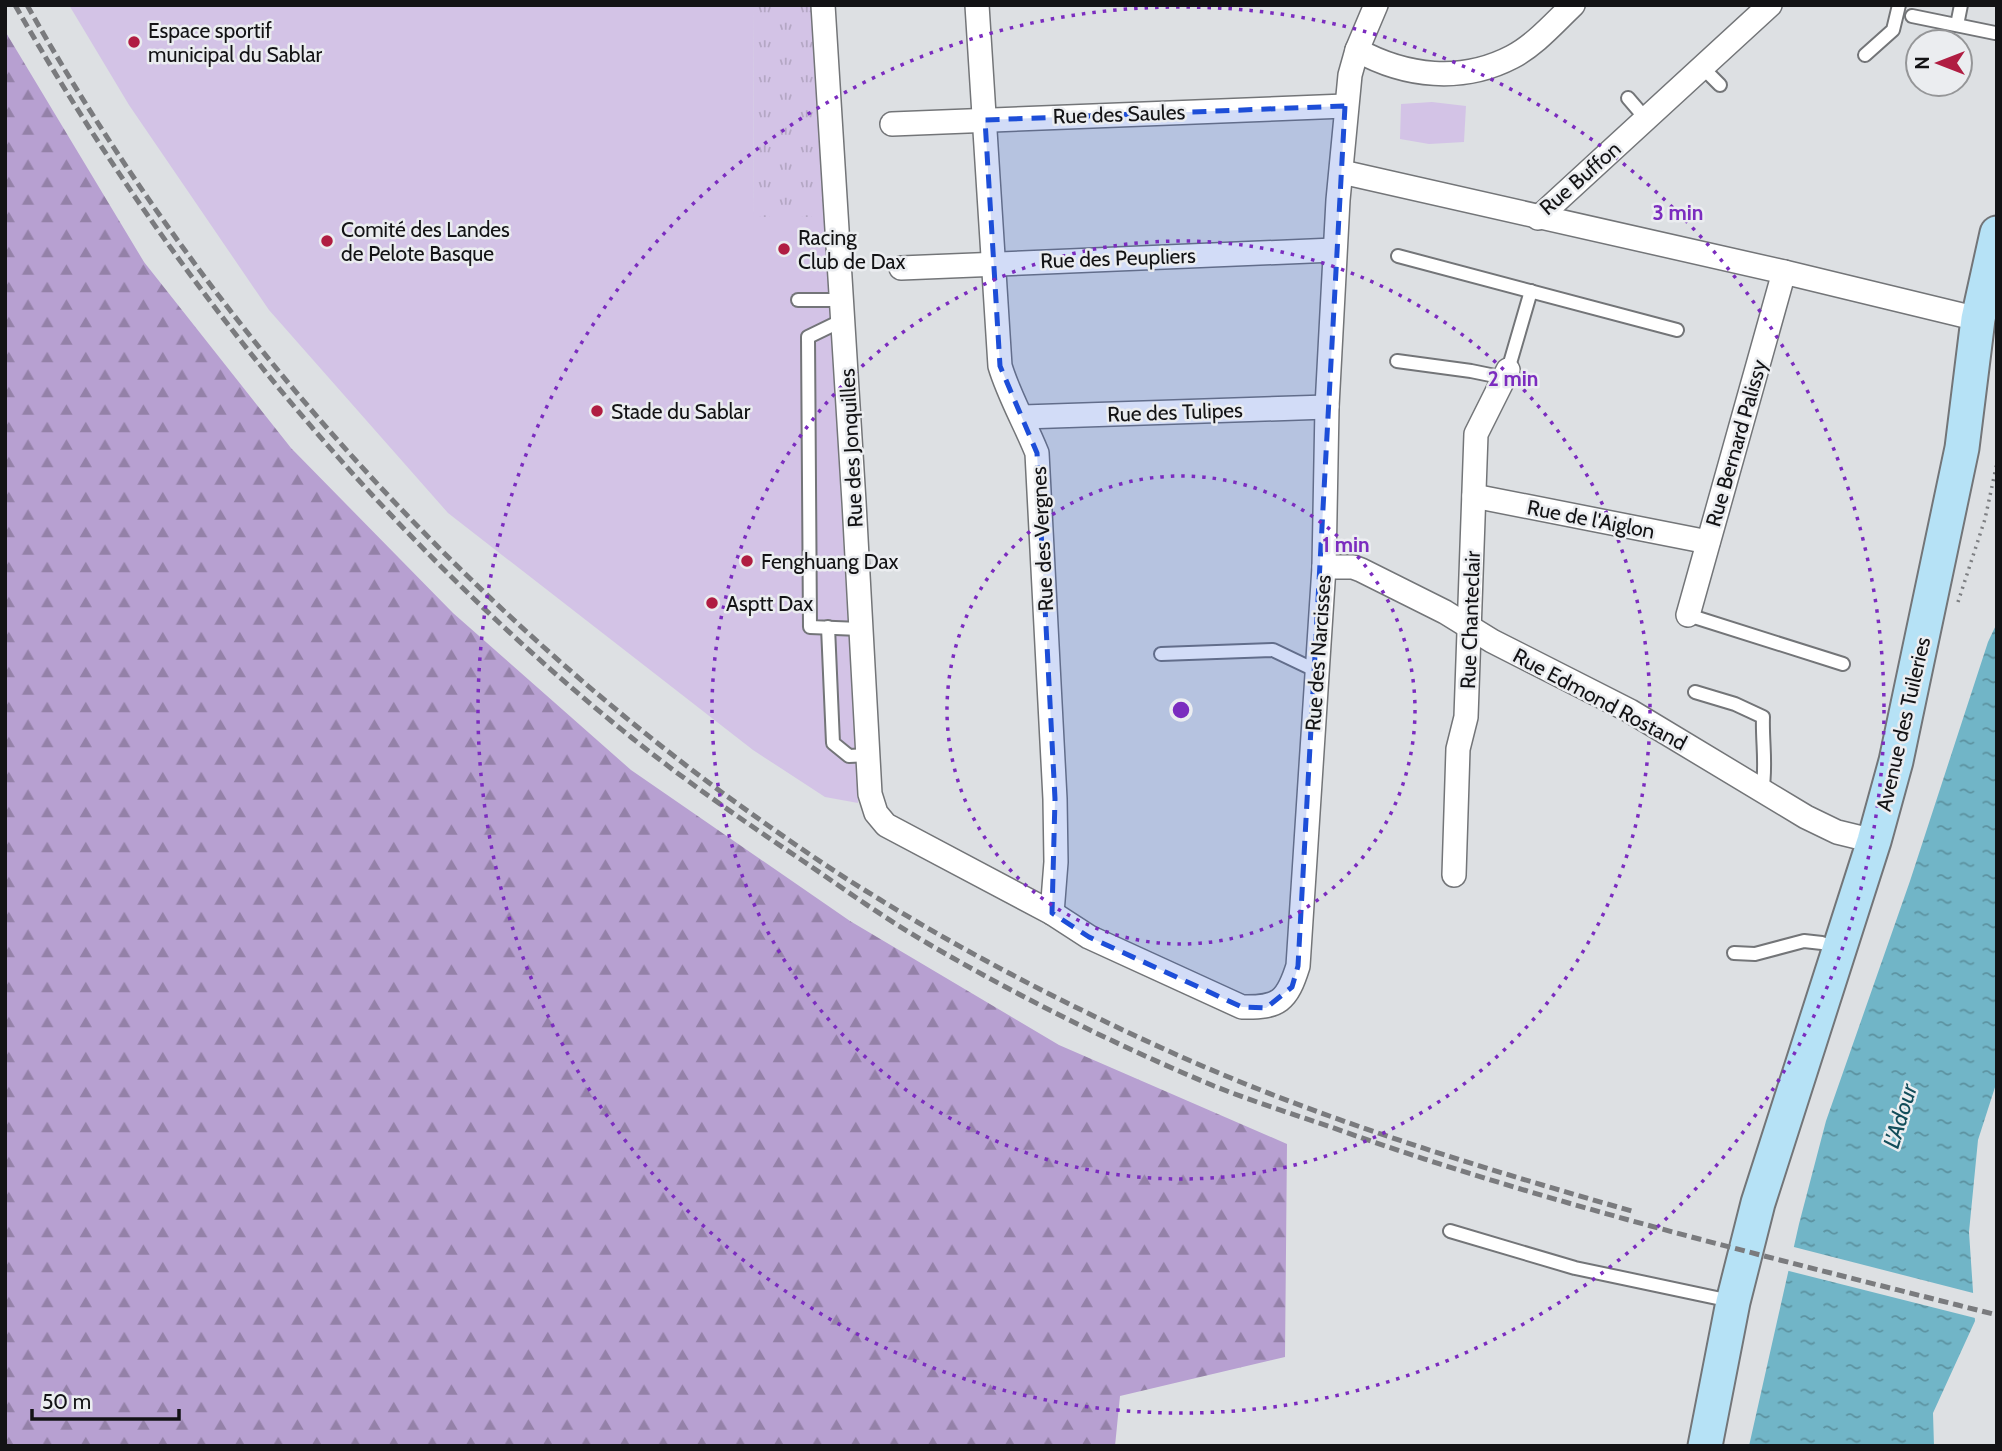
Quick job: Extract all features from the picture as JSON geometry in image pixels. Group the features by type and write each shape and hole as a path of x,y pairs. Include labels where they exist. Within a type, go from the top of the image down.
{"main road":[{"name":"Avenue des Tuileries","path":"1704,1446 1735,1291 1758,1203 1874,841 1896,761 1943,548 1962,448 1978,319 1997,233"}],"street":[{"name":"Rue des Jonquilles","path":"822,5 870,794 876,813 886,825 1052,914"},
{"name":"Rue des Vergnes","path":"977,5 1000,366 1008,393 1023,416 1037,453 1055,799 1056,862 1052,914"},
{"name":"Rue des Narcisses","path":"1052,914 1088,937 1242,1007 1266,1008 1282,999 1292,987 1298,966 1324,567 1334,250 1345,106 1357,50 1376,5"},
{"path":"1357,50 1384,63 1436,75 1472,72 1512,57 1543,34 1573,5"},
{"name":"Rue Buffon","path":"1342,172 1538,218 1770,5"},
{"name":"Rue des Saules","path":"892,124 1345,106"},
{"path":"1538,218 1784,272 1978,319"},
{"name":"Rue des Peupliers","path":"901,268 1334,250"},
{"name":"Rue Bernard Palissy","path":"1688,615 1784,272"},
{"name":"Rue Chanteclair","path":"1454,876 1458,749 1466,717 1476,435 1506,374"},
{"name":"Rue des Tulipes","path":"1023,416 1327,407"},
{"name":"Rue de l'Aiglon","path":"1474,496 1708,542"},
{"name":"Rue Edmond Rostand","path":"1324,567 1353,567 1361,570 1630,711 1806,817 1836,832 1874,841"}],"lane":[{"path":"1866,55 1894,30 1899,5"},
{"path":"1957,25 1961,5"},
{"path":"1912,16 1995,33"},
{"path":"1702,67 1720,85"},
{"path":"1628,98 1646,119"},
{"path":"1398,256 1677,330"},
{"path":"1397,361 1506,374 1531,291"},
{"path":"798,300 842,310"},
{"path":"842,310 808,337 810,627 860,629"},
{"path":"1688,615 1843,664"},
{"path":"828,627 833,743 849,756 869,755"},
{"path":"1161,654 1273,650 1317,671"},
{"path":"1695,692 1735,704 1763,717 1765,776 1762,791"},
{"path":"1734,953 1755,954 1804,941 1839,949"},
{"path":"1450,1231 1576,1268 1735,1291"}],"path":[{"path":"1985,519 1997,463"}],"highlighted area":[{"path":"1345,106 1298,966 1292,987 1266,1008 1242,1007 1089,937 1052,913 1055,799 1037,453 1000,366 985,120"}],"green space":[{"name":"Stade du Sablar","path":"69,5 754,5 753,217 825,217 858,803 825,797 753,750 448,513 269,310 129,105"},
{"path":"754,5 811,5 825,217 753,218"},
{"path":"5,31 144,262 291,448 453,613 631,770 850,921 1059,1045 1287,1144 1285,1357 1120,1396 1115,1446 5,1446"},
{"path":"1432,102 1466,106 1464,142 1429,144 1400,139 1401,104"}],"water":[{"name":"L'Adour","path":"1997,623 1997,1081 1978,1140 1969,1232 1975,1321 1933,1413 1934,1446 1749,1446 1799,1224 1826,1121 1910,881 1988,642"}],"pier":[{"path":"1790,1246 1977,1294 1979,1319 1785,1270"}],"railway":[{"path":"15,5 77,108 143,209 214,307 289,401 369,491 452,578 540,660 632,738 716,801 880,913 962,963 1068,1019 1177,1070 1243,1097 1413,1155 1578,1206 1997,1315"},
{"path":"27,5 95,118 169,228 249,334 334,436 425,533 520,626 620,713 724,794 820,861 913,920 1019,978 1164,1049 1337,1119 1515,1177 1635,1212"}],"place":[{"name":"Espace sportif municipal du Sablar","path":"134,42"},
{"name":"Comité des Landes de Pelote Basque","path":"327,241"},
{"name":"Racing Club de Dax","path":"784,249"},
{"name":"Stade du Sablar","path":"597,411"},
{"name":"Fenghuang Dax","path":"747,561"},
{"name":"Asptt Dax","path":"712,603"}]}
